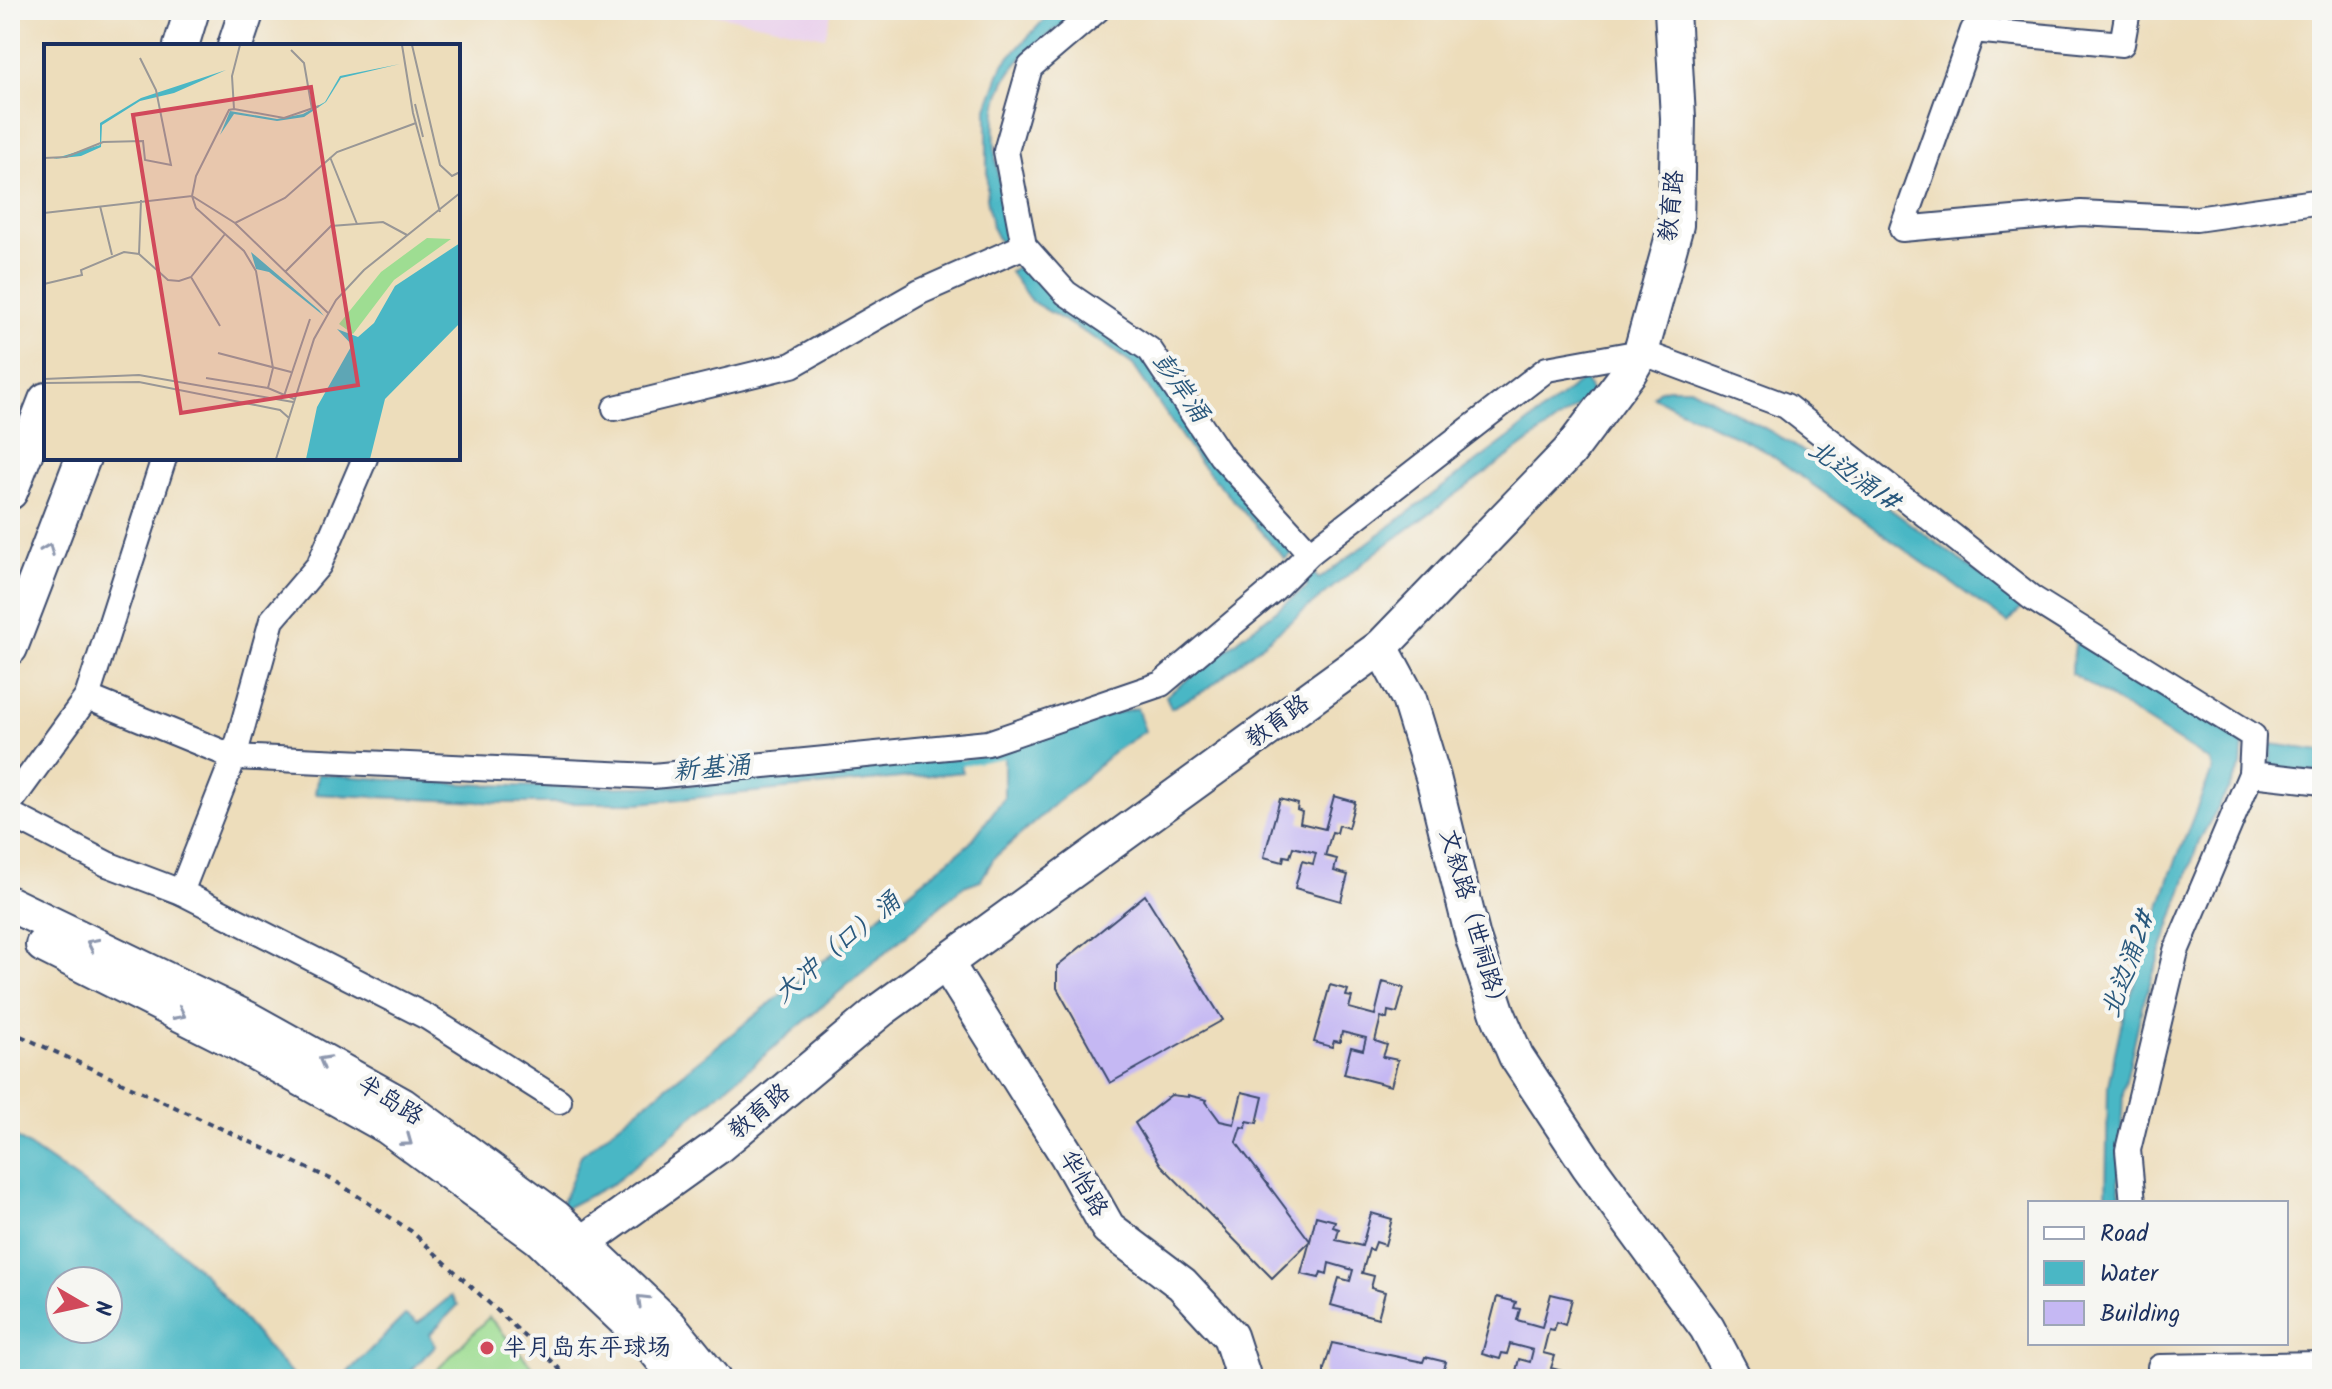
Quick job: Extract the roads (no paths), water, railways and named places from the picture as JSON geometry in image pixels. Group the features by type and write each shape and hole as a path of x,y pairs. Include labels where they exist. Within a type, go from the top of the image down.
{"street":[{"path":"182,44 192,10"},
{"path":"236,44 247,10"},
{"path":"1097,10 1030,67 1006,151 1024,246 1066,293 1150,350 1221,456 1310,553"},
{"name":"教育路","path":"583,1243 717,1147 882,1009 1381,647 1569,452 1641,352 1676,225 1678,118 1672,10"},
{"path":"2128,10 2122,44 1973,30 1902,229 2081,213 2196,219 2322,201"},
{"path":"615,408 792,365 920,292 1024,246"},
{"path":"87,697 234,757 653,776 988,743 1161,684 1274,589 1310,553 1547,369 1641,352 1786,406 2032,598 2253,736 2251,774 2176,951 2128,1150 2133,1201"},
{"path":"10,492 44,405"},
{"path":"10,648 82,460"},
{"path":"10,803 87,697 163,460"},
{"path":"181,892 234,757 272,620 319,565 364,460"},
{"name":"文叙路（世祠路）","path":"1381,647 1409,699 1433,777 1473,938 1498,1014 1516,1056 1588,1165 1707,1328 1734,1379"},
{"path":"2251,774 2322,782"},
{"path":"10,814 107,864 181,892 427,1017 559,1101"},
{"name":"半岛路","path":"10,904 248,1019 402,1105 556,1218 669,1325 713,1379"},
{"name":"半岛路","path":"10,929 236,1042 388,1127 539,1238 650,1344 679,1379"},
{"name":"华怡路","path":"946,963 1067,1155 1108,1228 1182,1284 1230,1336 1244,1379"},
{"path":"2159,1363 2322,1364"}],"water":[{"path":"1053,10 1082,10 1022,58 1007,77 1000,94 996,114 996,158 1003,203 1014,242 1001,245 992,227 987,197 987,108 1003,64"},
{"path":"1024,262 1062,305 1139,350 1217,463 1293,553 1285,559 1196,458 1133,365 1031,301 1010,272"},
{"path":"1585,378 1593,395 1379,550 1206,690 1171,708 1166,696 1308,586 1303,581 1312,572 1319,579"},
{"path":"1667,388 1690,388 1772,432 1868,493 2023,606 2008,623 1761,448 1653,397"},
{"path":"2076,639 2243,743 2241,767 2199,841 2142,1007 2123,1094 2121,1201 2106,1201 2108,1085 2121,1025 2171,873 2212,770 2210,761 2071,673"},
{"path":"1137,708 1145,731 1115,751 994,858 981,880 964,886 614,1183 564,1209 561,1204 581,1155 969,844 1004,798 1004,746 1018,737"},
{"path":"2271,744 2322,751 2322,773 2270,768"},
{"path":"958,755 963,772 639,803 503,803 315,794 318,774 502,786 641,787 755,780"},
{"path":"10,1133 173,1245 205,1275 297,1379 10,1379"},
{"path":"451,1296 458,1305 430,1334 435,1346 403,1379 341,1379 405,1315 418,1323"}],"waterway":[{"name":"新基涌","path":"953,764 1009,754"}],"place":[{"name":"半月岛东平球场","path":"487,1348"}],"water label":[{"name":"彭岸涌","path":"1180,388"},
{"name":"北边涌1#","path":"1853,476"},
{"name":"大冲（口）涌","path":"838,948"},
{"name":"北边涌2#","path":"2129,965"}]}
